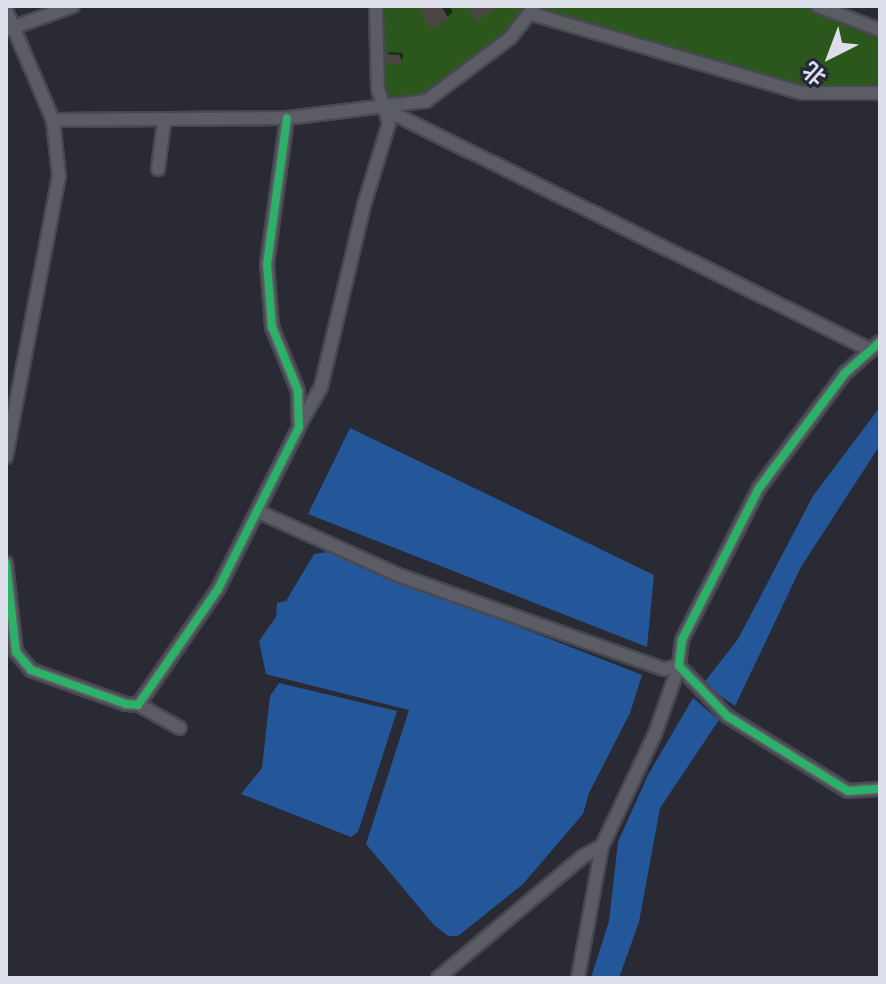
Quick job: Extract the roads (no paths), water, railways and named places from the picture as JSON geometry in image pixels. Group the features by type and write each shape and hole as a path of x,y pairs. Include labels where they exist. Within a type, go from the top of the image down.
{"street":[{"path":"8,29 73,6"},
{"path":"137,704 218,589 321,387 364,205 389,123 378,90 376,6"},
{"path":"818,6 880,30"},
{"path":"6,10 8,29 53,120 59,176 6,457"},
{"path":"53,120 164,123 287,118 384,109 426,101 447,89 510,38 533,10 802,93 880,93"},
{"path":"384,109 875,346 845,373 759,488 682,640 679,666 655,734 602,846 578,978"},
{"path":"287,118 267,264 272,327 298,391 299,427"},
{"path":"158,169 164,123"},
{"path":"259,512 401,576 664,669 679,666"},
{"path":"6,563 11,652 31,670 137,704 180,728"},
{"path":"679,666 727,716 848,791 880,789"},
{"path":"438,978 582,857 602,846"}],"water":[{"path":"880,407 880,445 801,567 735,706 703,684 738,639 813,496"},
{"path":"350,428 654,575 647,647 308,514"},
{"path":"328,552 642,675 630,713 589,793 583,814 523,884 458,936 448,936 434,925 366,844 409,710 266,674 259,641 276,617 277,603 286,601 314,554"},
{"path":"279,683 397,711 358,832 351,837 241,794 262,768 270,696"},
{"path":"693,698 719,720 660,808 639,922 619,978 591,978 609,921 618,842 648,775"}]}
